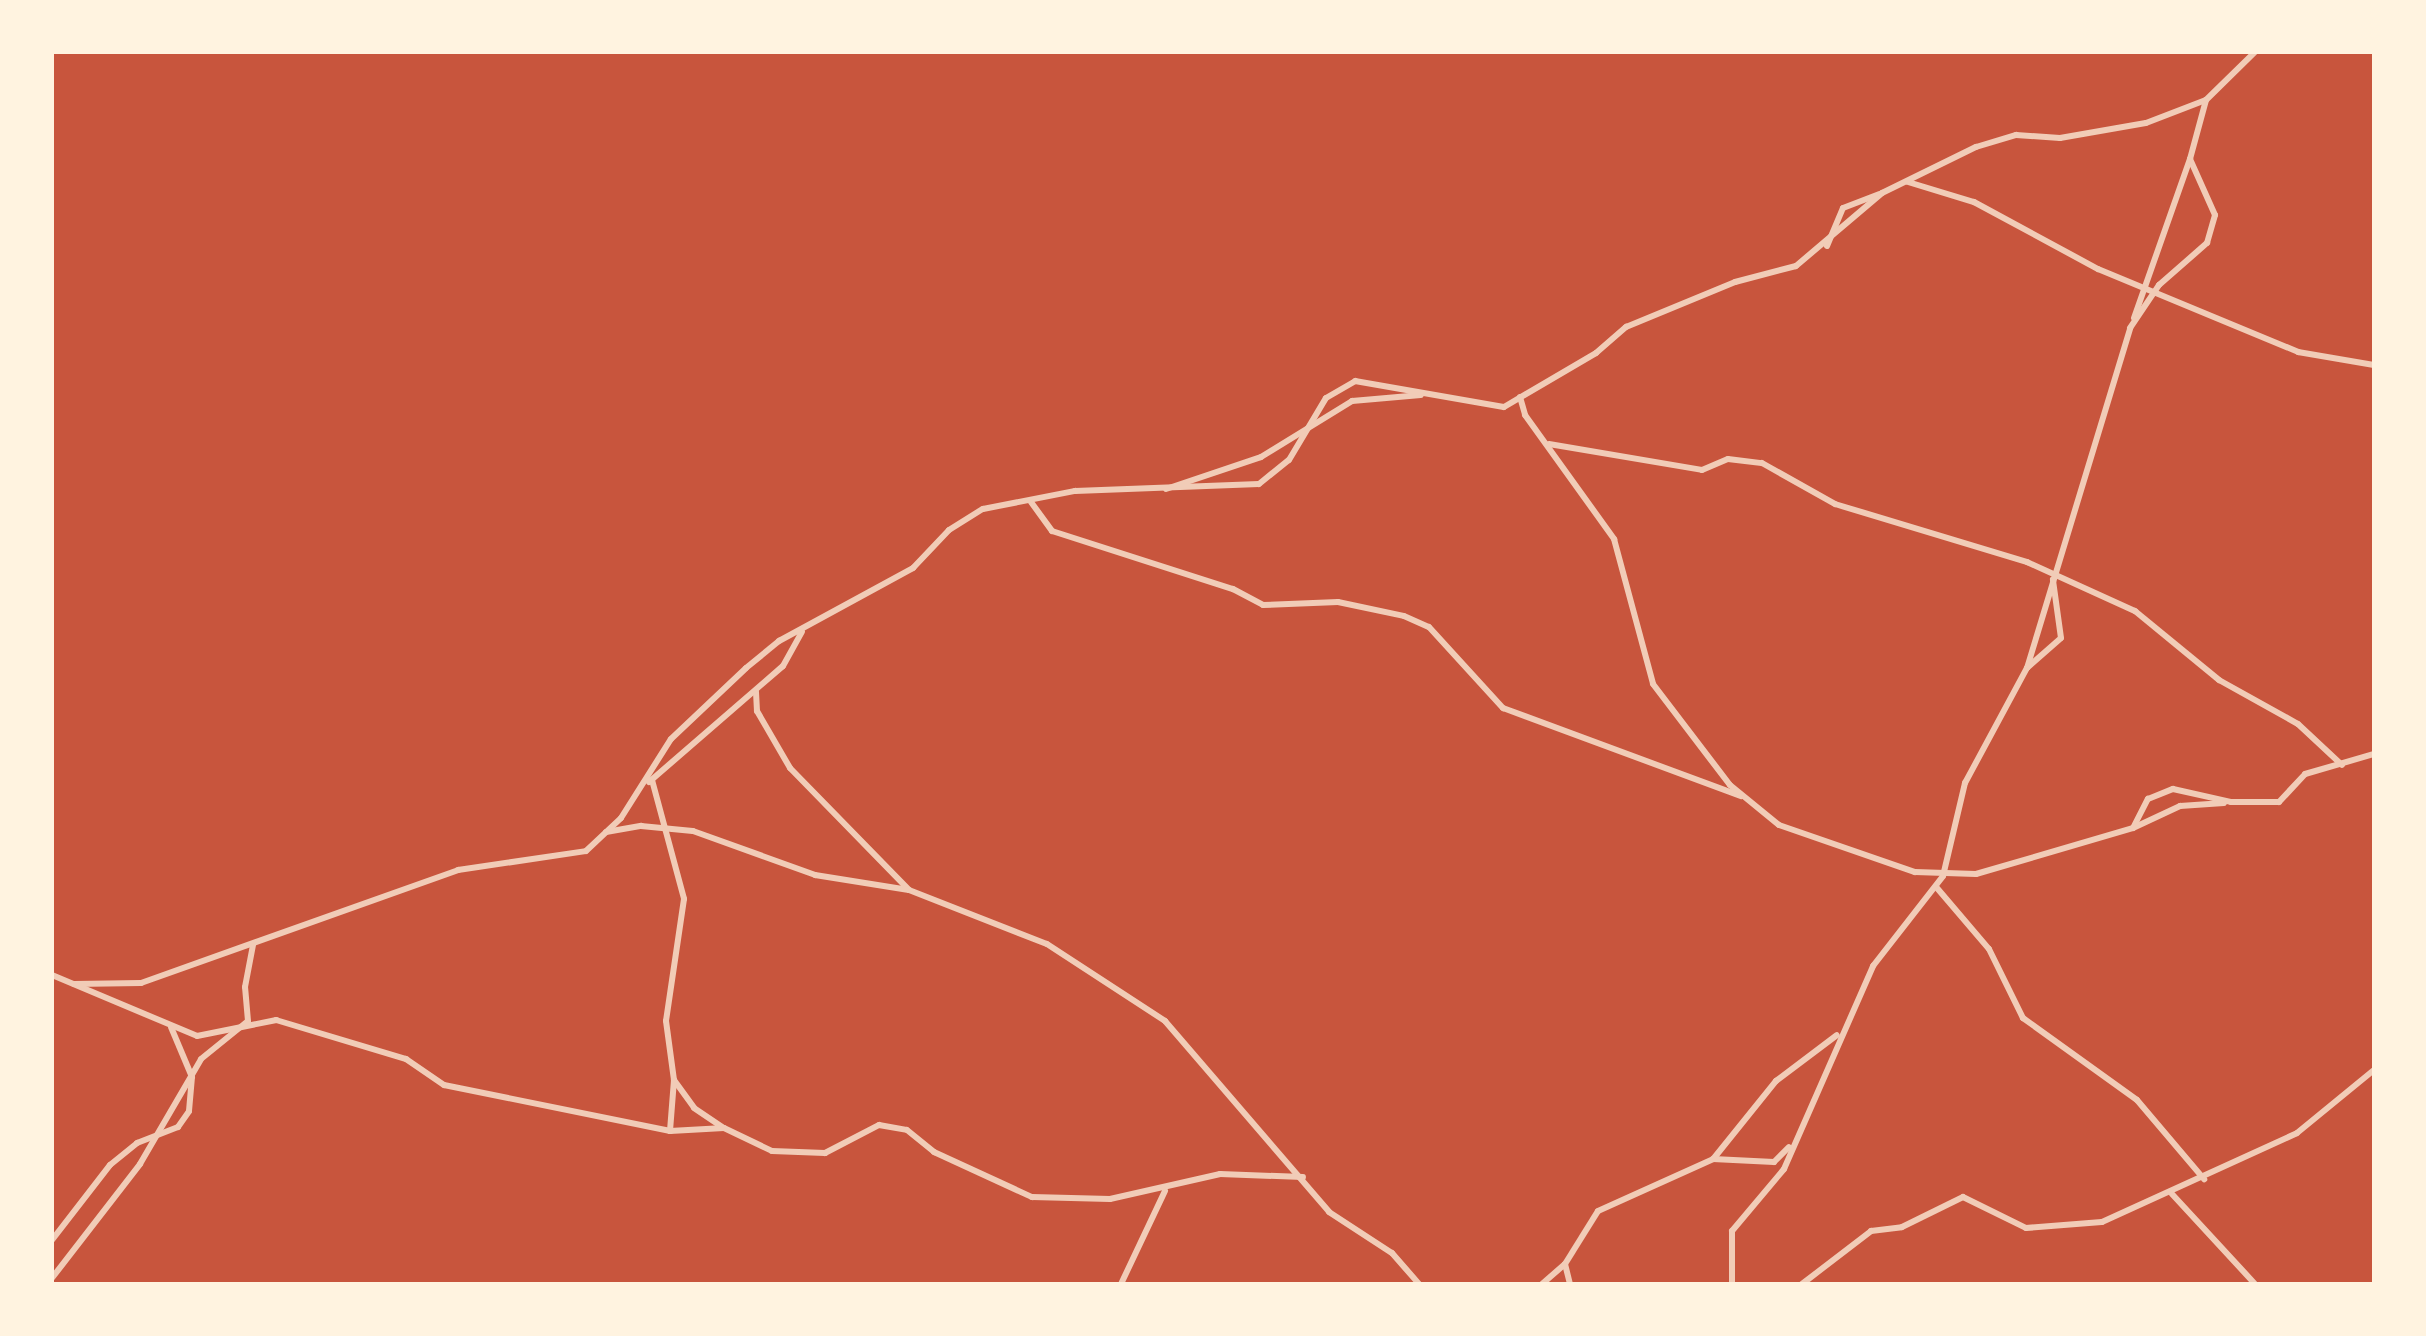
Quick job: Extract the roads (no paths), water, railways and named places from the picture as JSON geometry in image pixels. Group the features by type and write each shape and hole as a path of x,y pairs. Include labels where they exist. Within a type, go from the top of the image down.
{"street":[{"path":"1827,247 1843,208 2016,135 2060,138 2146,123 2206,100 2255,52"},
{"path":"1732,1284 1732,1231 1784,1169 1789,1147 1840,1033 1893,934 1937,888 1943,876 1965,783 2027,668 2052,577 2130,328 2190,159 2206,100"},
{"path":"2130,328 2155,290 2207,243 2215,215 2190,159"},
{"path":"1908,182 1962,197 2145,286 2298,352 2374,365"},
{"path":"74,984 141,983 253,945 341,906 476,864 551,861 586,851 643,787 688,720 779,641 802,632 913,568 967,516 1003,501 1031,502 1075,491 1160,491 1259,484 1283,467 1326,398 1355,381 1504,407 1626,327 1735,282 1796,266 1827,247 1882,193"},
{"path":"1160,491 1303,435 1352,401 1425,394"},
{"path":"1520,397 1628,570 1653,684 1744,797 1779,825 1943,876 2032,860 2133,828 2180,806 2279,802 2305,774 2374,754"},
{"path":"1549,444 1702,470 1728,459 1762,463 1835,504 2027,562 2052,577 2135,611 2219,680 2298,724 2342,765"},
{"path":"1031,502 1052,531 1233,589 1263,605 1338,602 1404,616 1429,627 1503,708 1744,797"},
{"path":"2027,668 2061,638 2052,577"},
{"path":"643,787 783,666 802,632"},
{"path":"756,692 757,711 790,768 909,890"},
{"path":"652,780 661,828 684,899 666,1021 674,1080 670,1131"},
{"path":"2133,828 2148,799 2173,789 2231,802"},
{"path":"605,832 661,828 693,831 815,875 909,890 1047,944 1165,1021 1303,1177 1329,1212 1392,1253 1419,1284"},
{"path":"1937,888 1989,949 2023,1018 2137,1100 2204,1179"},
{"path":"248,1021 245,987 253,945"},
{"path":"52,975 197,1036 248,1021 276,1020 368,1046 444,1085 670,1131 724,1128 749,1134 772,1151 825,1153 879,1125 907,1130 934,1152 1032,1197 1110,1199 1165,1191 1220,1174 1303,1177"},
{"path":"52,1278 161,1132 201,1059 248,1021"},
{"path":"52,1240 110,1165 161,1132 178,1127 189,1111 192,1077 171,1027"},
{"path":"1542,1284 1565,1264 1598,1211 1713,1159 1776,1081 1840,1033"},
{"path":"1802,1284 1871,1231 1902,1227 1963,1197 2004,1220 2046,1231 2102,1222 2204,1179 2329,1114 2374,1070"},
{"path":"674,1080 694,1108 724,1128"},
{"path":"1713,1159 1774,1162 1789,1147"},
{"path":"1121,1284 1165,1191"},
{"path":"2172,1194 2255,1284"},
{"path":"1565,1264 1570,1284"}]}
